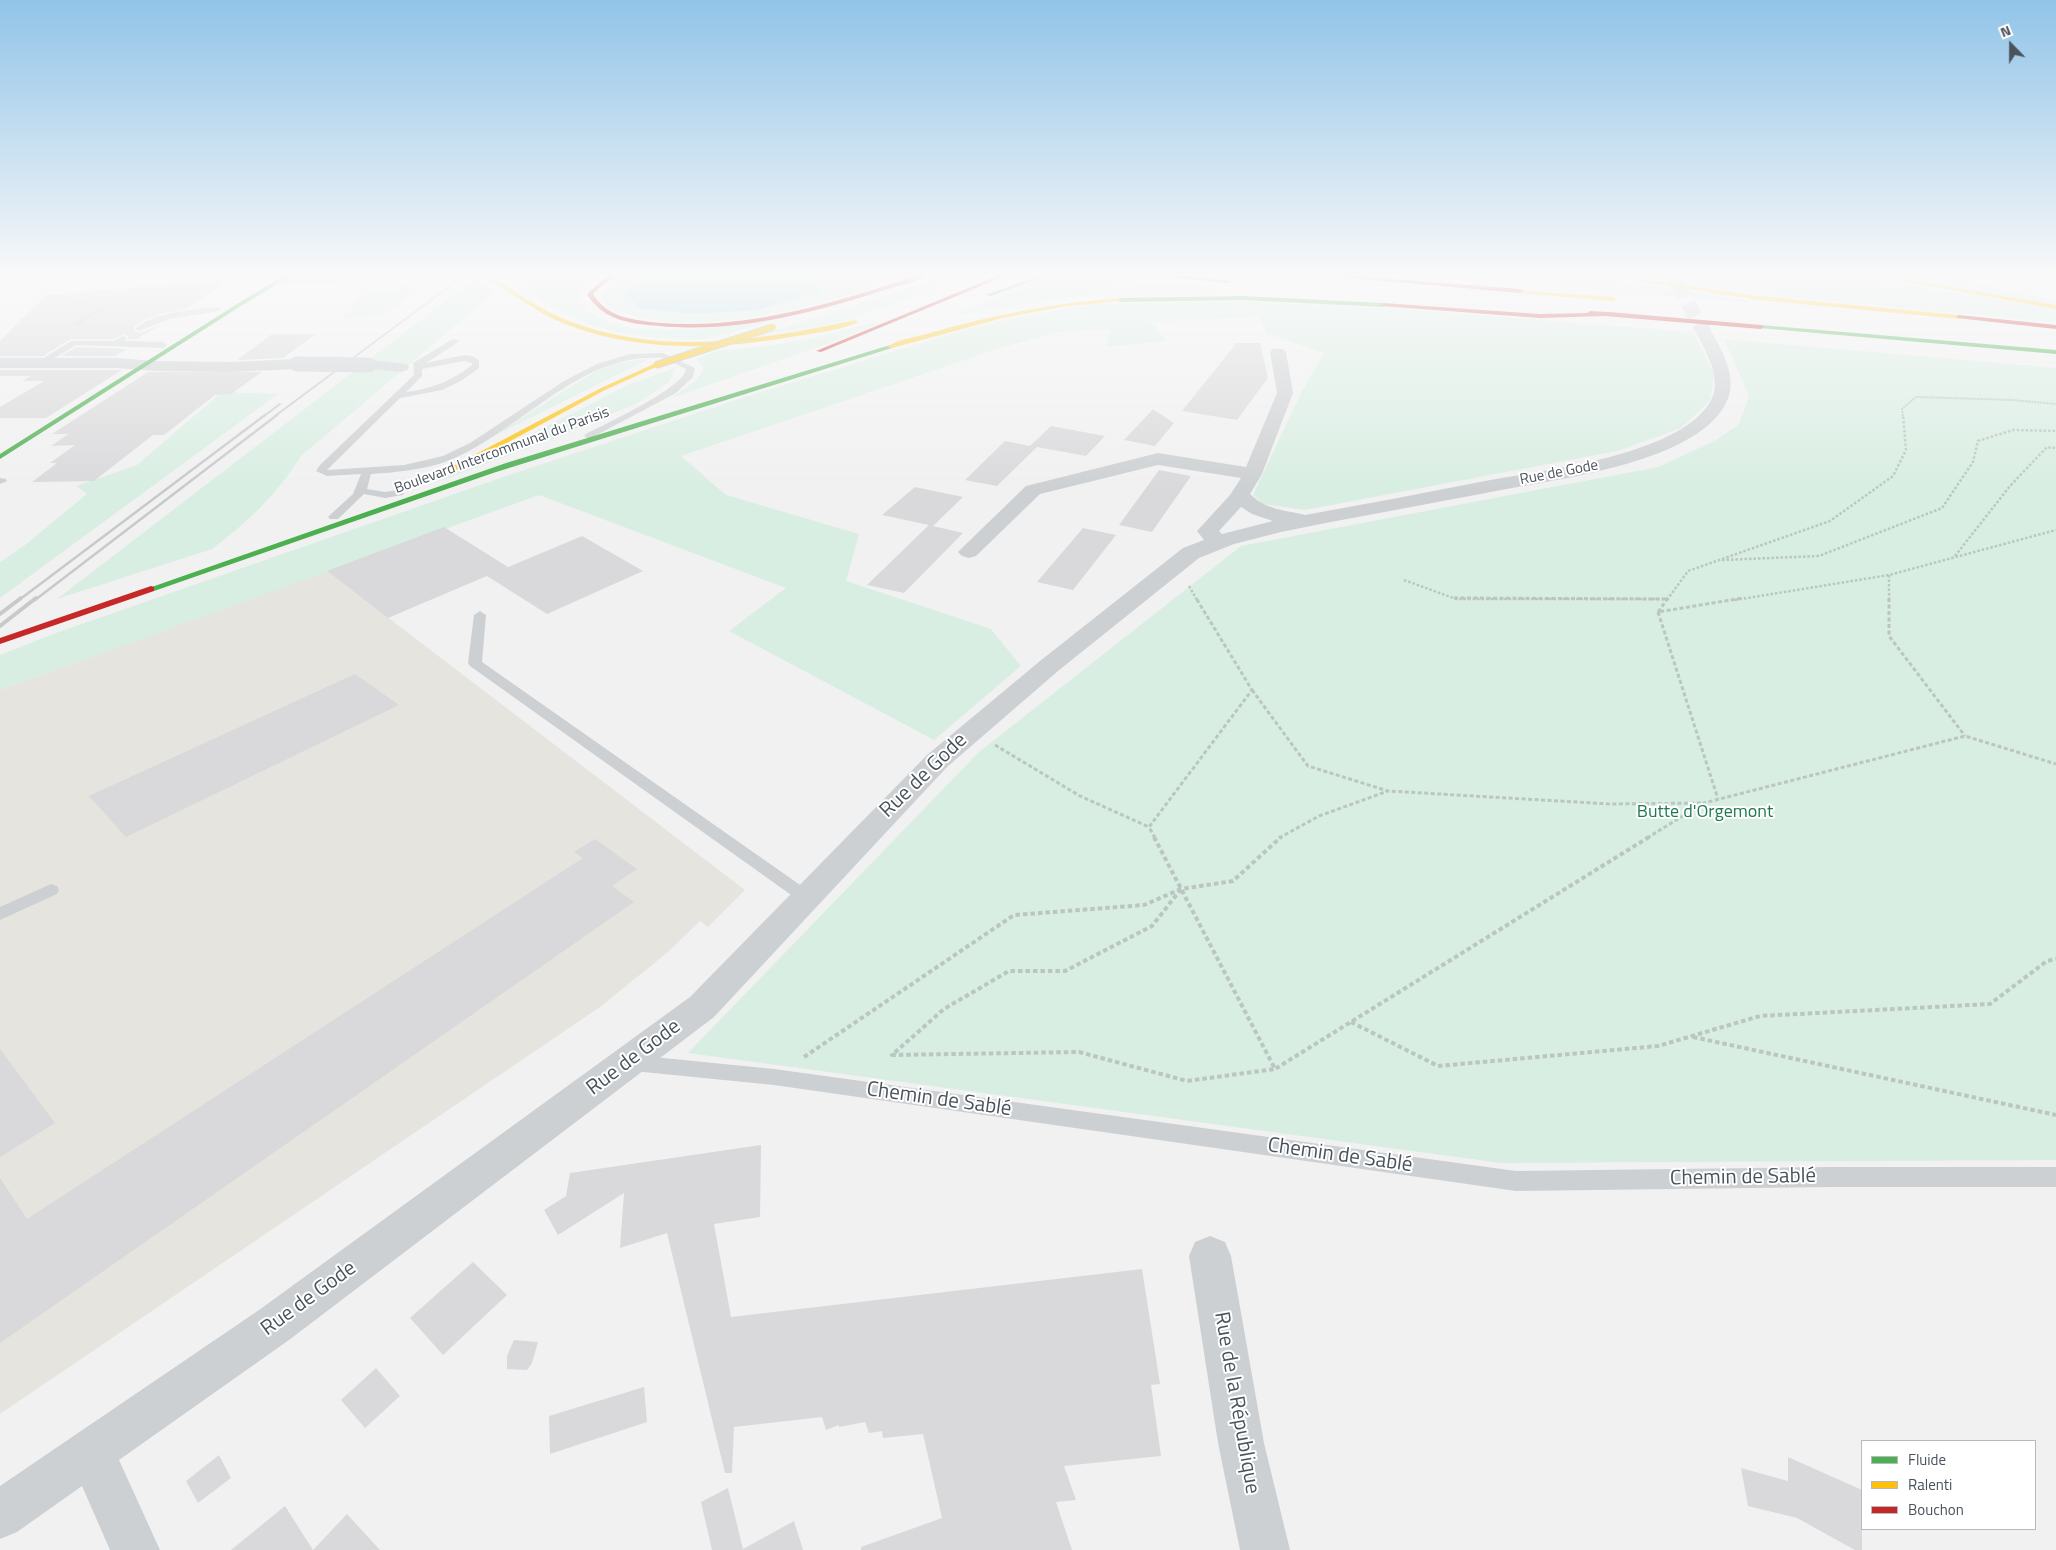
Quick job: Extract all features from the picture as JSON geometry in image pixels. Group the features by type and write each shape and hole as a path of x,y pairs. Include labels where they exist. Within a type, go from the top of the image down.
{"main road":[{"path":"0,457 139,364 161,346"},
{"path":"0,444 173,346"},
{"name":"Boulevard Intercommunal du Parisis","path":"0,641 399,493 434,478 603,389 656,365 709,346"},
{"path":"834,346 811,356 839,346"},
{"path":"492,471 893,346"},
{"path":"1989,346 2056,352"},
{"path":"699,396 737,383"},
{"name":"Boulevard Intercommunal du Parisis","path":"0,632 492,471 718,389"}],"street":[{"name":"Rue de Gode","path":"0,1515 274,1325 702,1007 905,793 971,731 1191,553 1217,541 1312,520 1580,470 1631,456 1666,443 1706,419 1717,404 1724,389 1716,356 1711,346"},
{"path":"1217,541 1207,531 1240,495 1253,474 1285,394 1278,352"},
{"path":"0,363 230,367 297,364 408,367"},
{"path":"969,552 1033,490 1158,459 1253,474"},
{"name":"Rue de Gode","path":"1240,495 1248,504 1266,514 1312,520"},
{"name":"Rue de la République","path":"1210,1256 1241,1443 1265,1550"},
{"path":"91,1453 135,1550"}],"lane":[{"path":"40,363 68,346"},
{"path":"408,367 447,346"},
{"path":"408,367 419,371 418,376 321,471 327,473 420,465 446,459 467,449 588,371 610,361 633,356 667,356 684,362 691,368 690,375 673,391 589,436"},
{"path":"396,396 430,391 445,386 468,374 476,366 476,362 469,358 464,358 408,367"},
{"path":"334,517 349,506 362,491 367,470"},
{"path":"362,491 385,495 399,493"},
{"path":"480,615 475,663 807,898"},
{"path":"0,914 51,890"},
{"name":"Chemin de Sablé","path":"629,1062 774,1077 1516,1181 1831,1177 2056,1177"}],"path":[{"path":"1658,612 1688,572 1830,521 1893,476 1906,450 1902,409 1916,397 2012,400 2056,404"},
{"path":"1719,560 1819,556 1942,508 1973,462 1978,441 2013,430 2056,431"},
{"path":"1955,557 1990,510 2034,460 2047,448 2056,448"},
{"path":"1658,612 1889,575 2056,530"},
{"path":"1191,553 1189,588 1252,690 1308,766 1388,791 1610,804 1704,803 1965,736 2056,764"},
{"path":"1889,575 1889,636 1965,736"},
{"path":"1404,580 1456,599 1667,600"},
{"path":"1658,612 1718,800"},
{"path":"1149,827 1252,690"},
{"path":"971,731 1080,796 1149,827 1275,1069"},
{"path":"774,1077 1014,915 1144,904 1181,889 1233,881 1277,839 1319,816 1388,791"},
{"path":"1181,889 1152,926 1064,971 1009,971 944,1009 892,1055 1079,1052 1187,1081 1275,1069 1704,803"},
{"path":"1351,1022 1438,1066 1658,1046 1760,1016 1990,1004 2046,961 2056,959"},
{"path":"1690,1036 2056,1115"}],"shaded area":[{"path":"327,571 745,890 708,927 700,921 668,952 600,1007 0,1414 0,690"}],"green space":[{"path":"386,346 431,346 301,456 283,482 261,507 212,549 57,599"},
{"path":"762,346 820,346 671,398 697,380 704,367 696,359 717,351"},
{"path":"910,346 1007,346 681,456 726,495 859,534 846,581 991,629 1021,666 934,740 729,631 786,588 539,495 0,690 0,655 56,633 506,476 745,397"},
{"path":"1304,346 1700,346 1714,374 1710,401 1681,428 1617,451 1305,510 1263,504 1253,495 1301,393 1324,353"},
{"name":"Butte d'Orgemont","path":"1727,346 1808,346 2056,368 2056,1160 1501,1163 688,1053 979,752 1241,546 1658,467 1716,440 1739,424 1749,396"},
{"path":"649,359 490,438 599,369 613,363"},
{"path":"675,368 669,382 639,402 566,434 437,482 630,384"},
{"path":"222,392 278,394 0,598 0,562 25,545 87,494 76,486 137,465"}],"building":[{"path":"0,346 59,346 43,356 0,356"},
{"path":"255,346 299,346 283,358 237,360"},
{"path":"1234,346 1261,346 1268,378 1237,420 1182,411"},
{"path":"76,347 127,349 115,356 61,356"},
{"path":"0,370 122,370 46,418 0,418 0,407 44,381 22,381 31,376 0,376"},
{"path":"148,372 262,372 231,394 215,395 164,435 153,435 94,481 32,482 57,463 50,463 75,445 51,446 68,434 52,434"},
{"path":"1153,409 1174,423 1155,446 1124,440"},
{"path":"1051,426 1105,436 1086,456 1037,447 997,486 965,480 1005,441 1030,446"},
{"path":"1159,470 1191,476 1152,532 1119,525"},
{"path":"915,487 963,497 933,526 963,533 904,593 867,585 929,525 882,515"},
{"path":"444,527 508,567 388,618 327,571"},
{"path":"1083,528 1116,535 1073,590 1037,582"},
{"path":"582,536 643,571 547,614 487,576"},
{"path":"355,674 399,705 126,837 89,796"},
{"path":"595,839 637,869 612,886 634,902 0,1343 0,1178 27,1219 583,858 574,852"},
{"path":"0,1049 55,1123 0,1157"},
{"path":"761,1145 760,1217 714,1224 731,1317 1142,1269 1160,1384 1151,1385 1161,1456 1064,1466 1076,1500 1056,1502 1072,1550 861,1550 861,1547 942,1518 923,1434 883,1438 882,1431 869,1433 865,1422 839,1427 839,1425 826,1430 822,1417 734,1427 732,1473 725,1473 667,1233 620,1248 624,1193 558,1235 544,1210 566,1196 570,1173"},
{"path":"473,1262 507,1295 443,1355 410,1318"},
{"path":"514,1340 538,1342 532,1363 527,1370 507,1369 507,1356"},
{"path":"376,1368 400,1396 365,1428 341,1400"},
{"path":"644,1387 647,1422 550,1454 549,1416"},
{"path":"219,1455 231,1478 198,1503 186,1481"},
{"path":"1788,1457 1861,1490 1862,1550 1855,1550 1797,1518 1748,1506 1741,1468 1788,1481"},
{"path":"728,1488 743,1549 794,1521 803,1550 712,1550 701,1502"},
{"path":"285,1506 313,1550 231,1550"},
{"path":"347,1514 380,1550 313,1550"}],"railway":[{"path":"275,416 369,346"},
{"path":"264,416 280,404"},
{"path":"19,600 265,415"},
{"path":"35,600 277,415"},
{"path":"0,614 21,598"},
{"path":"0,626 36,598"}],"traffic: fast":[{"path":"0,457 174,346"},
{"path":"1989,346 2056,352"},
{"path":"493,471 890,347"},
{"path":"151,589 509,465"}],"traffic: slow":[{"path":"656,365 713,346"},
{"path":"448,471 603,389 656,365"}],"traffic: jam":[{"path":"819,351 830,346"},
{"path":"0,641 151,589"}]}
